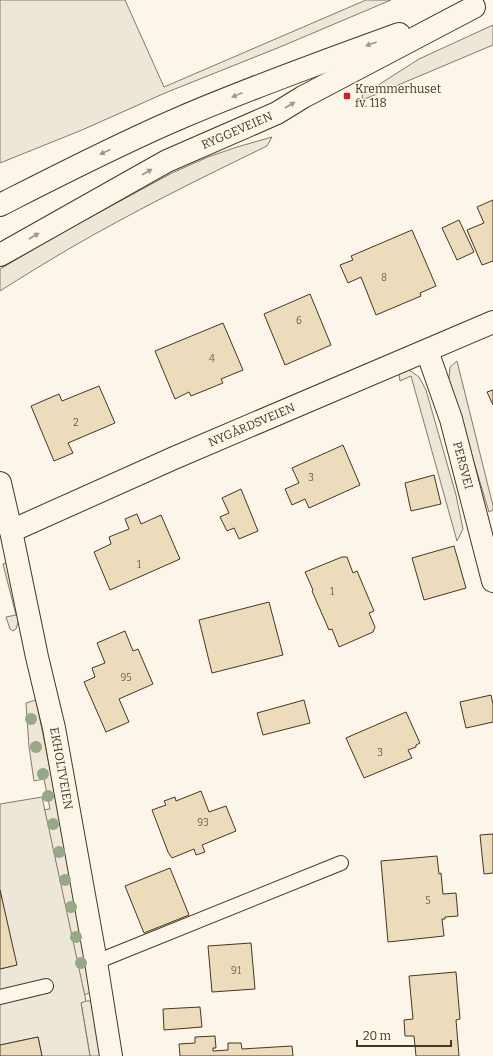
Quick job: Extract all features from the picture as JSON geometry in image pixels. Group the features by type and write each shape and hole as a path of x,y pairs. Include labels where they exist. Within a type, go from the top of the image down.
{"street":[{"name":"RYGGEVEIEN","path":"0,205 102,153 179,118 294,72 483,4"},
{"name":"RYGGEVEIEN","path":"0,255 167,161 277,113 303,97 483,4"},
{"name":"NYGÅRDSVEIEN","path":"11,531 174,458 493,322"},
{"name":"PERSVEI","path":"427,351 451,419 493,581"},
{"name":"EKHOLTVEIEN","path":"0,483 37,657 54,728 96,962 111,1056"}],"lane":[{"path":"96,962 341,863"},
{"path":"0,997 46,986"}],"shaded area":[{"path":"0,0 125,0 164,87 366,0 391,0 0,163"},
{"path":"493,25 493,45 365,99 362,98 363,94 419,59"},
{"path":"272,137 267,146 116,222 0,291 0,269 72,227 172,173 208,157"},
{"path":"457,361 493,506 493,510 489,512 449,379 450,367"},
{"path":"408,369 419,377 426,390 456,495 463,529 457,541 411,376 400,381 399,374"},
{"path":"9,562 20,616 16,629 13,631 10,629 6,617 16,615 3,564"},
{"path":"36,700 74,887 91,992 84,995 44,810 50,809 44,779 34,781 29,747 26,703"},
{"path":"42,797 86,1001 81,1003 90,1056 42,1056 38,1037 0,1045 0,969 16,965 0,890 0,804"},
{"path":"91,1001 100,1056 90,1056 81,1002"}],"building":[{"path":"493,200 493,261 482,265 467,230 484,223 477,207"},
{"path":"459,220 474,252 457,260 442,228"},
{"path":"412,230 436,286 420,293 421,296 376,315 361,277 348,283 340,265 353,260 351,256"},
{"path":"310,294 331,345 285,365 264,314"},
{"path":"223,323 243,370 221,379 223,383 191,396 189,392 175,399 155,351"},
{"path":"99,386 115,423 68,443 73,453 54,461 31,406 59,394 62,401"},
{"path":"493,390 493,405 487,392"},
{"path":"343,445 360,485 309,508 305,499 292,505 285,489 299,483 292,468"},
{"path":"434,475 441,504 411,511 405,483"},
{"path":"241,489 258,531 239,539 234,528 227,531 220,517 229,513 222,498"},
{"path":"137,514 141,524 161,515 180,559 110,590 94,552 111,544 109,537 129,529 125,519"},
{"path":"454,546 466,588 424,600 412,558"},
{"path":"342,557 347,557 353,573 357,571 374,611 369,613 375,627 373,632 339,647 332,629 329,630 305,572"},
{"path":"269,602 283,655 212,673 199,620"},
{"path":"125,631 133,651 138,649 153,684 119,699 129,722 106,732 84,682 95,677 92,668 105,663 97,643"},
{"path":"491,695 493,704 493,722 466,728 460,702"},
{"path":"304,700 310,723 263,735 257,713"},
{"path":"406,712 420,743 416,745 416,747 408,750 412,758 364,778 346,738"},
{"path":"201,791 209,812 226,806 236,831 202,845 205,852 196,855 194,849 172,858 168,852 152,810 166,805 164,801 175,797 176,801"},
{"path":"493,834 493,873 484,874 480,835"},
{"path":"437,856 439,874 441,873 443,894 456,893 458,916 445,917 445,919 442,919 444,936 388,942 381,861"},
{"path":"170,868 189,915 144,933 125,886"},
{"path":"0,890 17,965 0,969"},
{"path":"251,943 255,989 212,992 208,946"},
{"path":"456,972 460,1019 456,1020 459,1056 416,1056 414,1036 405,1036 404,1020 413,1019 409,976"},
{"path":"200,1007 202,1027 164,1030 163,1009"},
{"path":"215,1036 216,1048 213,1048 213,1051 228,1050 228,1043 241,1043 242,1049 292,1046 293,1056 180,1056 179,1044 195,1043 195,1037"},
{"path":"38,1037 42,1056 0,1056 0,1045"}],"place":[{"name":"Kremmerhuset fv. 118","path":"347,96"}]}
